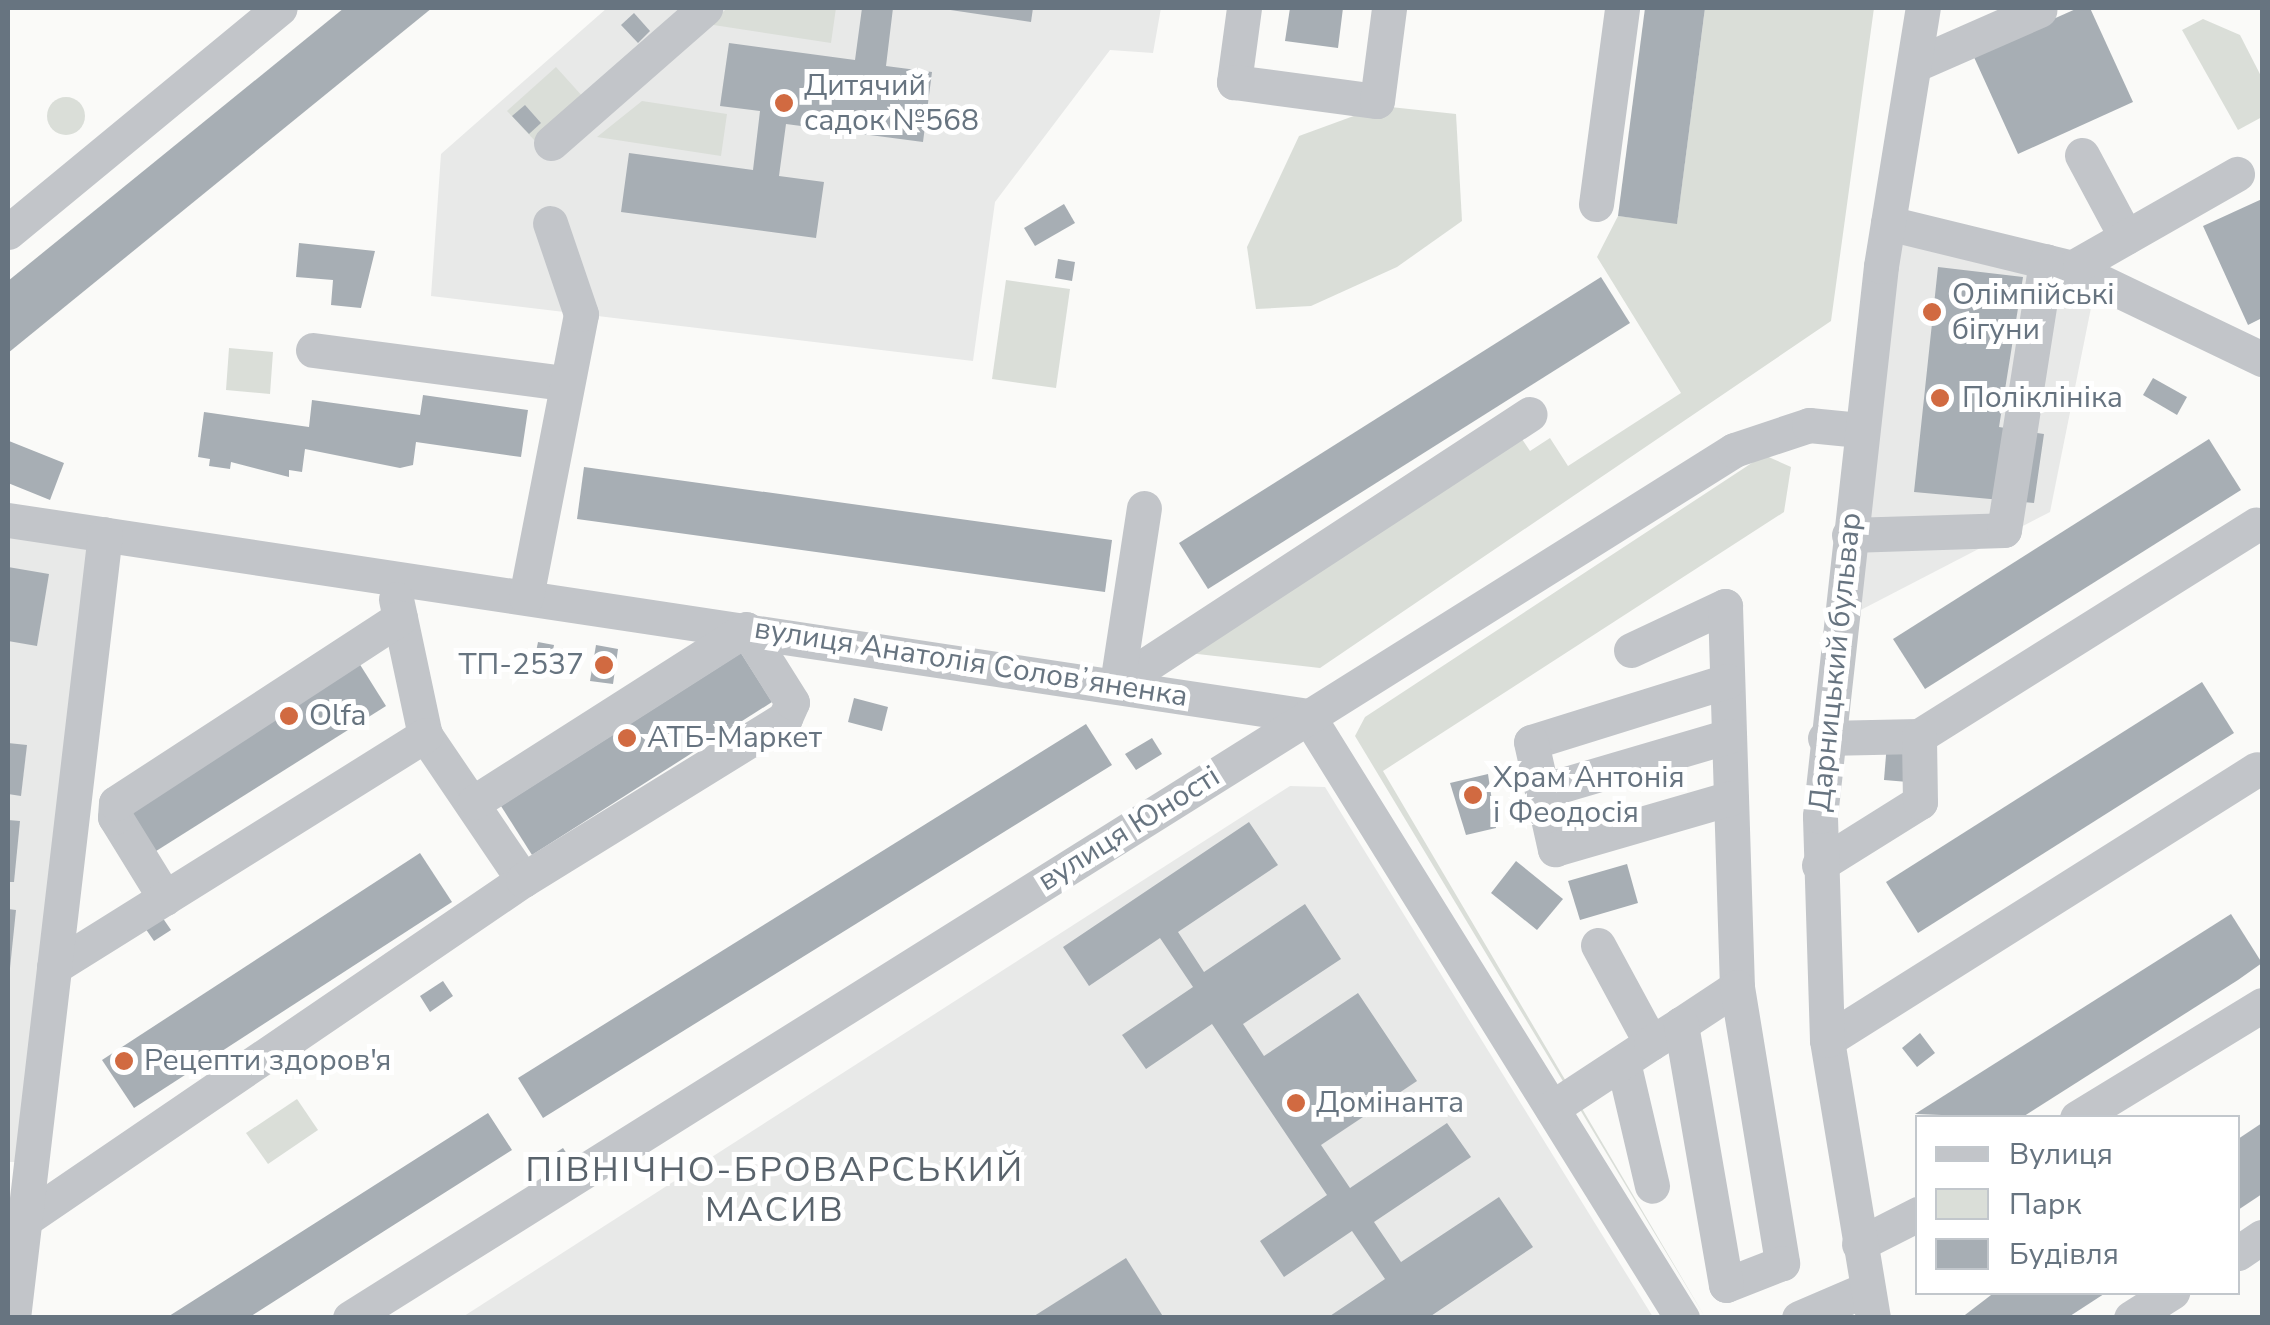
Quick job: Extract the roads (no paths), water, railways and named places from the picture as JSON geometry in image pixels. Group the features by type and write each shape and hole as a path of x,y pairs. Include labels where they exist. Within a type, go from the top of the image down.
{"street":[{"path":"8,232 280,8"},
{"path":"551,143 705,8"},
{"path":"1244,8 1234,82 1377,101 1389,8"},
{"path":"1596,204 1622,8"},
{"name":"Дарницький бульвар","path":"1870,1303 1827,1040 1819,865 1825,738 1860,430 1888,223 1924,8"},
{"path":"1914,66 2039,10"},
{"path":"2082,154 2126,236"},
{"path":"2059,264 2126,236 2237,174"},
{"path":"1888,223 2059,264 2262,359"},
{"path":"526,597 563,383 581,314 550,224"},
{"path":"1849,535 2004,530 2059,264"},
{"path":"312,350 563,383"},
{"path":"1116,684 1530,414"},
{"path":"1682,1318 1308,716 1734,450 1809,425 1860,430"},
{"path":"1116,684 1144,508"},
{"name":"вулиця Анатолія Соловʼяненка","path":"8,520 1116,684 1308,716"},
{"path":"1825,738 1919,736 2256,525"},
{"path":"13,1318 105,534"},
{"path":"392,577 425,735 524,880"},
{"path":"1631,650 1725,606 1737,986 1782,1263 1726,1286 1681,1024"},
{"path":"165,898 115,818 116,803 400,618"},
{"path":"24,1220 524,880 785,718 788,694 746,629 474,802"},
{"path":"1727,681 1531,742 1556,849 1731,798"},
{"name":"вулиця Юності","path":"350,1318 1308,716"},
{"path":"54,967 425,735"},
{"path":"1542,791 1729,736"},
{"path":"1819,865 1920,802 1919,736"},
{"path":"1827,1040 2256,769"},
{"path":"1598,945 1637,1052 1652,1186"},
{"path":"1552,1108 1737,986"},
{"path":"2082,1115 2262,1005"},
{"path":"1859,1244 1915,1216"},
{"path":"2240,1251 2262,1237"},
{"path":"2132,1318 2167,1295"},
{"path":"1799,1318 1870,1303"}],"place":[{"name":"Дитячий садок №568","path":"784,103"},
{"name":"Олімпійські бігуни","path":"1932,312"},
{"name":"Поліклініка","path":"1940,398"},
{"name":"ТП-2537","path":"604,665"},
{"name":"Olfa","path":"289,716"},
{"name":"АТБ-Маркет","path":"627,738"},
{"name":"Храм Антонія і Феодосія","path":"1473,795"},
{"name":"Рецепти здоров'я","path":"124,1061"},
{"name":"Домінанта","path":"1296,1103"}],"district":[{"name":"ПІВНІЧНО-БРОВАРСЬКИЙ МАСИВ","path":"775,1190"}]}
